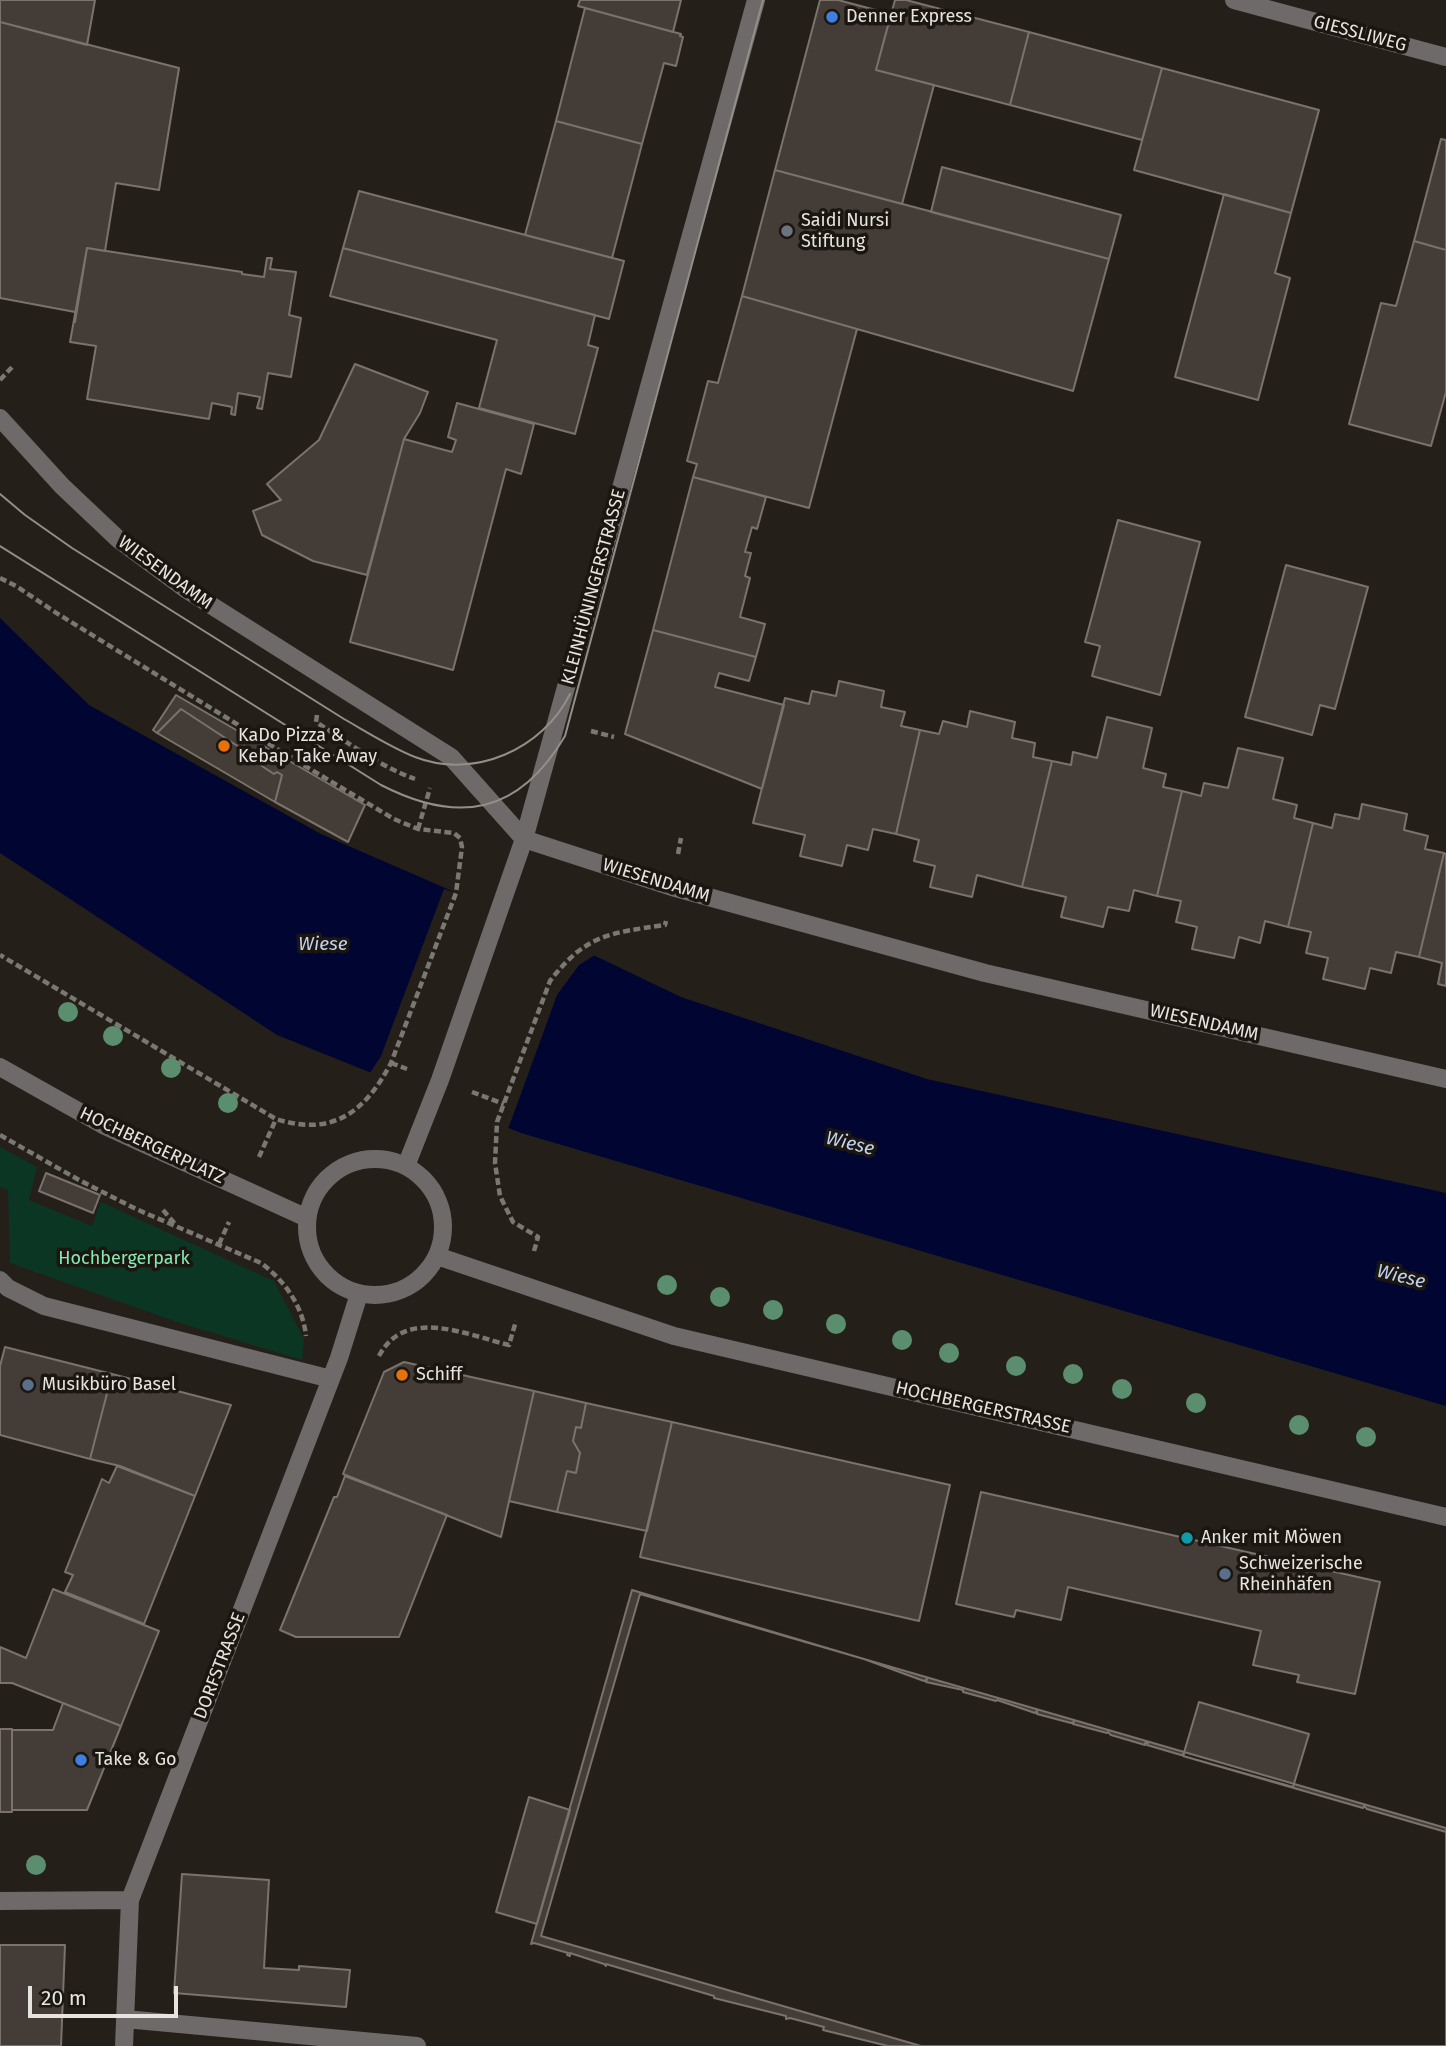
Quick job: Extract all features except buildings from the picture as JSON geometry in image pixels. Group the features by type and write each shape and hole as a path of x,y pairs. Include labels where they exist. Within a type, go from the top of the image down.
{"street":[{"name":"KLEINHÜNINGERSTRASSE","path":"406,1166 524,839 756,0"},
{"name":"GIESSLIWEG","path":"1234,0 1446,57"},
{"name":"WIESENDAMM","path":"0,418 62,486 118,539 197,597 451,757 524,839 672,887 985,973 1446,1079"},
{"name":"HOCHBERGERPLATZ","path":"0,1068 103,1125 307,1218"},
{"path":"370,1159 388,1160 406,1166 423,1179 436,1195 443,1216 443,1237 437,1256 427,1272 412,1284 386,1294 359,1294 340,1286 324,1274 313,1258 307,1238 311,1200 321,1184 335,1171 351,1163 370,1159"},
{"name":"HOCHBERGERSTRASSE","path":"437,1256 674,1336 1446,1517"},
{"path":"0,1280 8,1288 44,1306 331,1379"},
{"name":"DORFSTRASSE","path":"124,2046 130,1900 331,1379 359,1294"},
{"path":"0,1901 130,1900"},
{"path":"125,2019 417,2046"}],"path":[{"path":"0,380 13,366"},
{"path":"0,578 394,819 418,829 454,833 460,838 462,847 456,893 391,1063 381,1083 364,1104 328,1124 312,1127 276,1119 0,955"},
{"path":"317,714 316,722 377,761 431,784"},
{"path":"538,1237 513,1222 500,1196 495,1163 497,1122 550,981 579,950 597,938 613,932 665,925"},
{"path":"0,1135 136,1209 261,1263 278,1275 287,1288 306,1330 307,1346"},
{"path":"163,1210 177,1226"},
{"path":"377,1361 386,1343 412,1328 429,1326 509,1345"}],"green space":[{"name":"Hochbergerpark","path":"0,1147 37,1167 29,1200 92,1226 101,1202 274,1281 304,1339 302,1360 177,1322 10,1263 8,1190 0,1187"}],"water":[{"name":"Wiese","path":"0,618 89,705 321,834 535,927 681,997 927,1079 1446,1193 1446,1406 521,1133 277,1035 0,853"}],"pier":[{"path":"444,889 479,900 598,953 579,965 557,995 507,1132 368,1076 381,1056"}],"tram line":[{"path":"0,546 381,785 409,798 461,808 485,805 507,796 528,782 547,762 565,736 763,0"},
{"path":"0,494 72,548 344,719 415,757 460,765 483,762 504,755 543,730 570,694"}],"place":[{"name":"Denner Express","path":"832,17"},
{"name":"Saidi Nursi Stiftung","path":"787,231"},
{"name":"KaDo Pizza & Kebap Take Away","path":"224,746"},
{"name":"Schiff","path":"402,1375"},
{"name":"Musikbüro Basel","path":"28,1385"},
{"name":"Anker mit Möwen","path":"1187,1538"},
{"name":"Schweizerische Rheinhäfen","path":"1225,1574"},
{"name":"Take & Go","path":"81,1760"}]}
